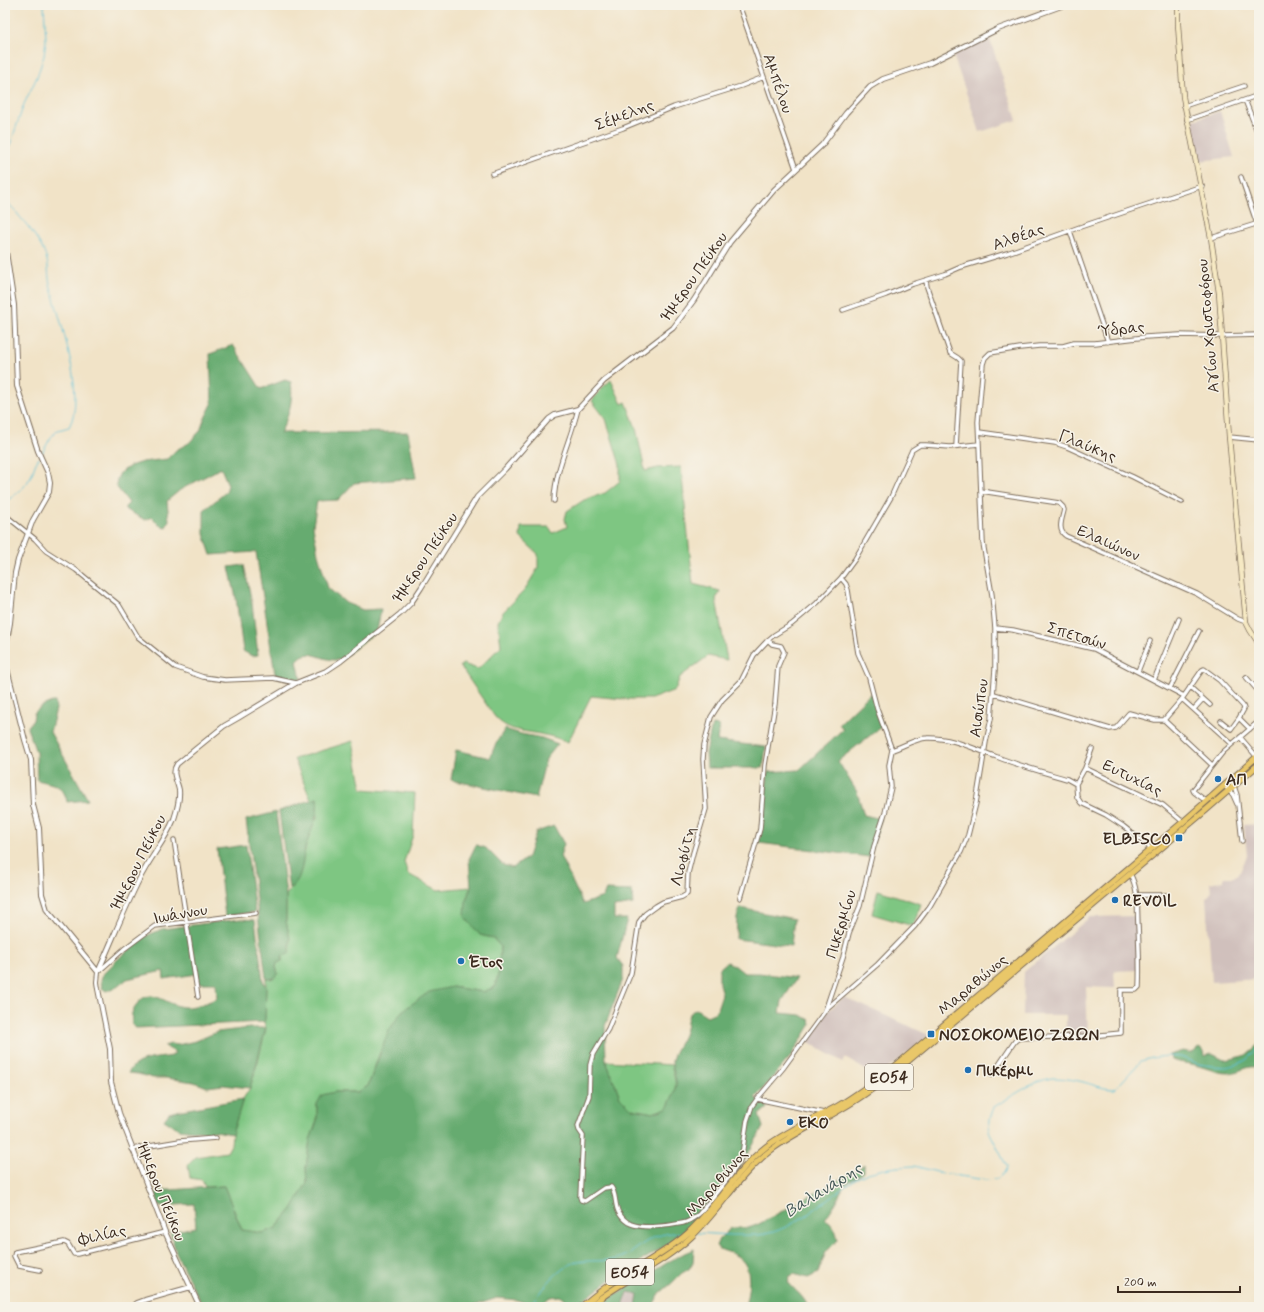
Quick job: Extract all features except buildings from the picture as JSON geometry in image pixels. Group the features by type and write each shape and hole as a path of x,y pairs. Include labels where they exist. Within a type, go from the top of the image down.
{"main road":[{"name":"Αγίου Χριστοφόρου","path":"1178,5 1180,70 1184,106 1212,238 1219,293 1229,437 1246,622 1259,644"},
{"name":"Μαραθώνος","path":"699,1226 738,1175 755,1157 783,1136 861,1091 893,1068 1152,849 1258,756"},
{"name":"Μαραθώνος","path":"589,1307 613,1289 668,1255 699,1226 741,1178 763,1157 791,1137 846,1107 879,1084 1259,764"},
{"name":"Μαραθώνος","path":"581,1307 610,1284 683,1241"}],"street":[{"name":"Αμπέλου","path":"739,5 796,169"},
{"name":"Ήμερου Πεύκου","path":"200,1307 165,1232 132,1149 113,1094 111,1082 110,1043 97,982 98,972 139,880 173,821 177,810 179,797 179,790 174,774 174,769 177,764 224,726 296,683 326,671 400,614 418,593 481,491 505,469 549,419 558,414 578,409 604,381 674,328 694,300 730,242 774,190 814,154 846,112 864,92 878,82 930,63 998,29 1064,5"},
{"path":"5,26 5,57"},
{"name":"Σέμελης","path":"492,174 632,125 674,107 741,86 764,77"},
{"path":"1184,106 1244,86"},
{"path":"1187,120 1259,95"},
{"path":"1246,100 1259,136"},
{"path":"1212,238 1258,224 1241,177"},
{"name":"Αλθέας","path":"843,310 945,274 961,266 1006,253 1202,186"},
{"path":"1070,231 1108,342"},
{"path":"5,245 14,305 17,386 38,452 48,473 50,487 49,492 27,533 15,573 11,617 5,651"},
{"path":"926,280 927,287 950,353 961,361 956,446"},
{"name":"Ύδρας","path":"988,354 1039,346 1063,346 1074,343 1108,342 1151,337 1187,335 1259,335"},
{"name":"Αισώπου","path":"825,1011 878,964 915,926 930,906 961,852 968,835 976,804 994,694 995,628 992,595 984,551 979,444 983,364 988,354"},
{"path":"554,501 554,490 578,409"},
{"name":"Γλαύκης","path":"979,432 1067,446 1182,502"},
{"path":"1229,437 1259,440"},
{"path":"740,898 760,829 765,765 775,704 778,666 784,652 781,646 772,644 768,640 774,634 792,624 817,603 842,578 855,559 891,497 912,450 920,445 956,446 979,444"},
{"name":"Ελαιώνον","path":"981,491 1059,503 1064,510 1060,528 1062,534 1196,594 1238,619 1246,622"},
{"path":"5,515 46,551 76,570 119,605 138,637 175,667 203,676 225,680 273,678 296,683"},
{"name":"Πικερμίου","path":"583,1201 587,1200 606,1187 611,1187 614,1190 616,1207 625,1220 629,1223 646,1227 683,1223 694,1219 730,1176 742,1155 750,1112 757,1099 784,1067 825,1011 843,957 849,933 860,906 874,846 885,813 891,787 889,765 892,750 877,708 869,678 858,652 848,590 842,578"},
{"path":"1154,680 1179,619"},
{"name":"Σπετσών","path":"995,628 1013,630 1094,649 1170,688 1183,697 1232,744"},
{"path":"1170,688 1199,631"},
{"name":"Λιοφύτη","path":"583,1201 580,1197 583,1136 578,1126 589,1096 590,1066 593,1054 608,1029 631,973 639,922 645,914 656,906 687,894 688,873 692,853 706,809 703,759 704,745 711,717 722,700 741,681 754,655 768,640"},
{"path":"1138,671 1150,641"},
{"path":"5,661 23,735 31,760 33,800 39,828 41,885 44,902 52,917 98,972"},
{"path":"1164,720 1183,697 1202,670 1205,669 1219,680 1243,706 1244,709 1233,728 1231,729 1221,721"},
{"path":"1246,677 1259,692"},
{"path":"1190,687 1210,705"},
{"path":"994,694 1110,729 1116,728 1129,713 1155,720 1164,720 1212,765"},
{"path":"1194,709 1203,699"},
{"path":"1239,718 1250,729"},
{"path":"1206,801 1193,790 1212,765 1232,744 1259,721"},
{"path":"1240,737 1258,756"},
{"path":"892,750 926,738 962,744 995,757 1067,779 1076,784 1077,797 1081,803 1106,815 1123,826 1152,849"},
{"path":"1085,768 1092,749"},
{"name":"Ευτυχίας","path":"1076,784 1085,768 1163,805 1183,822"},
{"path":"1229,781 1234,786 1238,796 1242,841"},
{"path":"1224,785 1234,797 1238,807"},
{"path":"174,840 198,997"},
{"path":"992,1075 1015,1041 1019,1038 1120,1034 1122,1031 1121,990 1136,990 1139,986 1140,962 1136,895 1133,880 1130,874"},
{"path":"1136,895 1166,895"},
{"name":"Ιωάννου","path":"98,972 151,928 163,924 186,923 256,913"},
{"path":"757,1099 824,1113"},
{"path":"132,1149 180,1141 216,1138"},
{"name":"Φιλίας","path":"40,1270 19,1266 14,1256 15,1252 64,1242 68,1244 74,1254 77,1254 165,1232"},
{"path":"132,1307 145,1300 191,1287"}],"shaded area":[{"path":"989,37 1017,120 980,132 953,55"},
{"path":"1220,111 1234,157 1199,161 1191,121"},
{"path":"1259,824 1259,979 1212,982 1206,898 1211,893 1210,883 1224,881 1224,877 1234,877 1240,872 1247,856 1244,825"},
{"path":"1137,916 1139,970 1114,971 1115,988 1086,987 1088,1034 1066,1035 1066,1015 1023,1015 1024,972 1090,917"},
{"path":"844,997 929,1035 878,1077 845,1058 843,1062 807,1041 826,1013"},
{"path":"627,1292 638,1294 636,1307 613,1307 623,1306"}],"green space":[{"path":"233,345 261,389 285,380 291,382 292,395 290,409 286,422 280,433 408,432 416,478 354,483 338,500 317,501 313,526 318,554 328,588 346,603 363,610 381,609 377,631 340,659 331,660 310,654 301,657 297,661 301,679 295,681 275,674 256,552 211,555 204,534 204,510 226,492 228,485 221,468 180,490 167,501 169,520 166,527 159,525 152,517 145,520 125,509 129,503 116,486 120,473 130,466 142,462 167,459 176,450 189,443 200,431 212,404 210,354"},
{"path":"611,380 622,404 626,402 636,428 645,471 658,468 681,467 693,584 720,591 716,599 727,660 708,656 680,677 675,690 651,699 624,699 591,696 568,742 550,736 518,730 506,726 495,717 460,666 463,664 478,669 501,646 498,622 503,612 524,591 538,568 538,554 520,537 521,527 549,527 553,533 567,527 565,519 567,511 584,500 605,493 620,481 620,465 606,419 592,401 602,388"},
{"path":"244,565 252,603 258,655 252,656 243,651 236,598 229,567"},
{"path":"871,693 882,726 838,761 857,792 864,815 881,819 869,857 759,843 768,772 799,770 843,729 839,724"},
{"path":"55,702 56,709 50,732 88,800 67,802 60,788 37,780 36,752 27,728 33,720 34,713 42,706"},
{"path":"712,725 719,726 717,741 766,747 763,768 707,768 706,753"},
{"path":"505,729 542,738 558,744 546,759 536,798 451,780 456,750 490,758 496,743"},
{"path":"353,741 362,789 415,793 413,835 404,862 408,874 438,890 471,887 466,900 480,935 493,938 500,946 499,970 495,987 483,992 452,987 380,1052 368,1086 358,1092 335,1092 317,1104 317,1121 310,1140 306,1167 307,1183 292,1209 276,1228 262,1233 242,1230 224,1186 205,1187 202,1180 190,1178 188,1165 196,1157 227,1152 231,1145 232,1134 243,1099 250,1088 266,1028 264,1022 266,978 271,979 278,974 276,967 277,963 282,961 282,956 290,939 286,921 286,895 296,882 311,828 317,818 317,798 311,800 294,759"},
{"path":"317,798 318,805 316,817 305,849 301,871 297,881 289,889 279,811"},
{"path":"276,812 286,895 286,921 290,939 290,950 289,954 282,956 282,961 277,963 277,976 274,978 266,978 246,820"},
{"path":"554,826 564,844 560,856 583,904 603,897 606,890 632,891 633,904 614,907 614,919 627,919 617,958 623,966 623,979 605,1026 606,1061 620,1097 632,1109 653,1113 667,1108 676,1085 672,1061 674,1053 684,1036 688,1016 696,1009 707,1016 716,1012 722,994 719,984 719,969 727,962 734,965 744,973 759,973 797,978 782,1001 780,1013 801,1015 810,1020 811,1024 791,1056 755,1098 764,1103 767,1108 759,1115 763,1127 737,1172 715,1201 678,1237 610,1280 579,1304 568,1301 560,1296 550,1297 538,1307 532,1307 517,1300 497,1298 470,1307 203,1307 177,1255 170,1232 196,1227 194,1204 158,1206 156,1191 224,1186 242,1230 262,1233 276,1228 292,1209 307,1183 306,1167 310,1140 317,1121 317,1104 322,1095 335,1092 358,1092 368,1086 388,1032 402,1011 429,992 452,987 483,992 495,987 499,970 500,946 493,938 480,935 465,917 466,900 471,887 469,859 476,845 486,848 503,865 513,868 528,857 536,832"},
{"path":"246,845 255,912 225,916 217,849"},
{"path":"878,890 921,904 913,926 872,914"},
{"path":"740,908 794,919 791,946 736,939 737,918"},
{"path":"240,919 255,920 263,981 266,987 264,1022 136,1028 132,1025 134,1009 142,999 148,996 154,996 184,1007 192,1007 217,998 216,983 199,983 197,974 164,979 163,971 127,979 117,987 106,991 102,988 101,980 103,974 118,959 146,936 162,929"},
{"path":"250,1028 266,1028 250,1088 223,1085 207,1087 194,1082 166,1078 153,1078 128,1073 136,1064 142,1061 172,1056 175,1052 164,1046 196,1041 217,1032"},
{"path":"1259,1044 1259,1067 1251,1067 1229,1073 1174,1061 1169,1055 1183,1051 1192,1053 1200,1048 1204,1051 1205,1056 1212,1054 1224,1060 1246,1055"},
{"path":"606,1061 672,1065 675,1087 667,1108 653,1113 632,1109 620,1097"},
{"path":"243,1099 232,1134 215,1131 204,1132 179,1129 164,1120 169,1113"},
{"path":"864,1164 864,1172 845,1184 837,1201 825,1219 833,1225 838,1240 826,1252 818,1273 808,1278 794,1274 790,1276 788,1282 802,1297 808,1307 745,1307 749,1285 748,1270 740,1258 716,1246 719,1239 731,1228 748,1228 757,1225 857,1170"},
{"path":"694,1249 693,1262 689,1269 682,1273 660,1293 652,1307 636,1307 638,1294 628,1292 623,1306 613,1306 606,1300 680,1255"}],"waterway":[{"path":"5,160 24,104 37,77 44,56 46,40 44,5"},
{"path":"5,198 34,234 46,256 50,284 65,336 73,377 75,396 74,413 69,427 58,430 51,437 41,455"},
{"path":"5,502 22,489 30,478 39,458"},
{"name":"Βαλανάρης","path":"697,1233 759,1235 774,1232 807,1215 855,1179 868,1173 884,1169 914,1166 941,1173 985,1180 997,1179 1004,1173 1007,1167 989,1131 990,1119 994,1107 1014,1094 1045,1079 1052,1078 1076,1080 1115,1089 1141,1061 1166,1056 1181,1057 1198,1064 1226,1067 1246,1060 1259,1047"},
{"name":"Βαλανάρης","path":"528,1307 547,1284 569,1265 585,1261 605,1261 617,1259 630,1253 657,1236 670,1233 684,1233"}],"place":[{"name":"ΑΠ","path":"1218,779"},
{"name":"ELBISCO","path":"1179,838"},
{"name":"REVOIL","path":"1115,900"},
{"name":"Έτος","path":"461,961"},
{"name":"ΝΟΣΟΚΟΜΕΙΟ ΖΩΩΝ","path":"931,1034"},
{"name":"Πικέρμι","path":"968,1070"},
{"name":"EKO","path":"790,1122"}]}
